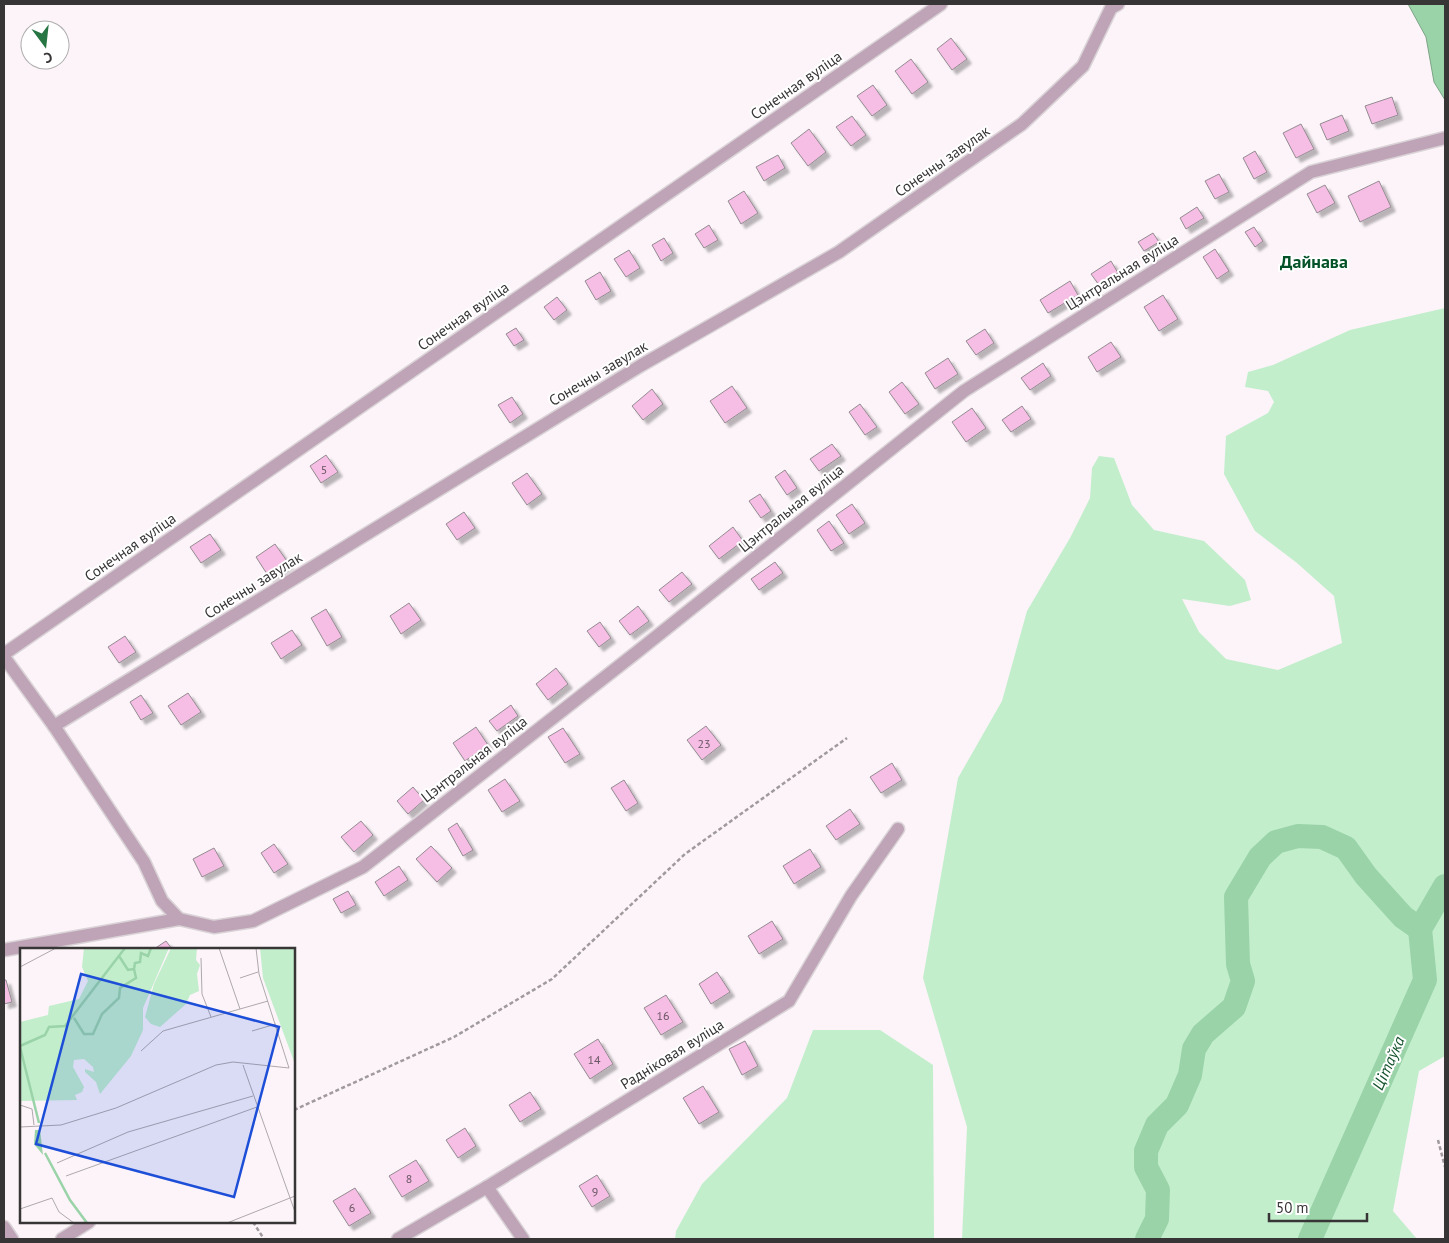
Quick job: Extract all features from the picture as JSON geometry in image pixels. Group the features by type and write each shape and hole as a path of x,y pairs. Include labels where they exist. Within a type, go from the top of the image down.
{"street":[{"name":"Сонечная вуліца","path":"4,655 941,4"},
{"name":"Сонечны завулак","path":"54,726 640,366 839,252 1022,124 1083,66 1111,8 1118,4"},
{"name":"Цэнтральная вуліца","path":"178,919 214,928 253,921 363,866 637,652 964,391 1311,172 1445,138"},
{"path":"4,655 54,726 144,862 162,901 178,919"},
{"name":"Радніковая вуліца","path":"398,1239 487,1187 789,1001 851,896 898,829"},
{"path":"4,950 178,919"},
{"path":"487,1187 523,1239"},
{"path":"62,1239 87,1223"},
{"path":"4,1227 12,1239"}],"path":[{"path":"295,1110 454,1037 552,979 685,854 846,738"},
{"path":"1438,1140 1445,1167"},
{"path":"254,1223 264,1239"}],"shaded area":[{"path":"1408,4 1445,4 1445,100 1434,82 1426,37"},
{"path":"1445,308 1445,1056 1419,1071 1393,1211 1417,1239 962,1239 967,1127 923,978 958,778 1002,701 1027,611 1070,538 1090,498 1092,468 1099,456 1114,458 1132,505 1154,530 1204,541 1245,580 1251,600 1230,606 1182,599 1199,632 1226,659 1278,670 1342,643 1334,596 1297,563 1255,531 1224,474 1226,436 1268,413 1274,402 1268,391 1245,387 1248,372 1273,365 1350,330"},
{"path":"813,1030 880,1030 933,1065 934,1239 675,1239 676,1231 702,1184 787,1098"}],"building":[{"path":"951,38 967,59 952,70 937,49"},
{"path":"911,59 928,82 912,94 895,71"},
{"path":"873,85 887,105 872,116 857,96"},
{"path":"1392,97 1398,115 1372,124 1365,106"},
{"path":"1342,115 1349,131 1327,140 1320,124"},
{"path":"852,116 866,135 851,146 836,127"},
{"path":"1301,124 1314,149 1296,158 1283,133"},
{"path":"809,129 826,152 808,166 791,143"},
{"path":"1255,151 1267,172 1254,179 1243,158"},
{"path":"778,155 785,168 764,181 756,167"},
{"path":"1219,174 1229,192 1215,199 1205,181"},
{"path":"1379,181 1391,207 1360,222 1348,196"},
{"path":"1325,185 1335,203 1317,213 1307,194"},
{"path":"744,191 758,213 741,224 728,201"},
{"path":"1197,207 1204,218 1186,229 1180,218"},
{"path":"709,225 718,240 704,248 695,234"},
{"path":"1254,227 1263,241 1255,247 1245,232"},
{"path":"1153,233 1159,242 1144,251 1138,242"},
{"path":"664,238 673,253 661,261 652,245"},
{"path":"1215,249 1229,271 1217,279 1203,257"},
{"path":"629,250 640,268 626,277 614,259"},
{"path":"1111,261 1118,273 1099,285 1091,274"},
{"path":"600,272 611,291 596,300 585,281"},
{"path":"1070,281 1078,295 1048,313 1040,300"},
{"path":"1163,295 1178,319 1159,331 1144,307"},
{"path":"557,297 567,310 554,320 544,307"},
{"path":"516,328 524,340 514,346 506,334"},
{"path":"985,329 994,343 976,355 966,341"},
{"path":"1111,342 1121,357 1097,372 1088,357"},
{"path":"948,358 958,374 935,389 925,373"},
{"path":"1043,363 1051,376 1030,390 1021,378"},
{"path":"902,382 919,404 905,414 889,392"},
{"path":"732,386 747,408 725,423 710,401"},
{"path":"652,389 663,404 643,420 632,406"},
{"path":"512,397 523,414 510,423 498,405"},
{"path":"860,404 877,427 865,435 849,412"},
{"path":"1022,406 1031,419 1011,432 1002,420"},
{"path":"972,408 986,428 966,442 952,422"},
{"path":"832,444 841,456 819,471 810,459"},
{"path":"326,455 338,472 321,483 310,466"},
{"path":"785,470 797,488 787,495 775,477"},
{"path":"527,473 542,494 527,505 512,483"},
{"path":"760,494 771,511 761,518 749,501"},
{"path":"852,504 865,523 849,534 836,515"},
{"path":"464,512 475,528 457,540 446,524"},
{"path":"829,521 844,543 831,551 817,530"},
{"path":"733,527 743,541 719,559 709,546"},
{"path":"210,534 221,550 201,563 190,547"},
{"path":"275,544 289,564 269,577 256,557"},
{"path":"775,562 783,573 759,590 751,579"},
{"path":"682,572 692,584 669,602 659,590"},
{"path":"409,603 421,620 401,634 390,616"},
{"path":"638,606 649,621 630,635 619,621"},
{"path":"326,609 342,637 327,646 311,618"},
{"path":"600,622 611,638 599,647 587,631"},
{"path":"292,630 302,645 281,659 271,643"},
{"path":"125,636 136,652 119,663 108,647"},
{"path":"556,668 568,684 548,700 536,684"},
{"path":"188,693 201,712 181,725 168,706"},
{"path":"141,695 153,713 141,720 130,702"},
{"path":"511,705 518,716 497,731 489,721"},
{"path":"706,726 721,745 702,760 687,740"},
{"path":"476,727 488,745 465,761 453,743"},
{"path":"563,728 580,754 565,763 548,737"},
{"path":"892,763 902,780 881,793 870,777"},
{"path":"505,779 520,801 502,812 488,790"},
{"path":"624,780 638,803 626,811 611,788"},
{"path":"413,787 424,800 408,814 397,801"},
{"path":"850,809 860,824 836,840 826,826"},
{"path":"361,821 373,835 354,852 341,837"},
{"path":"457,823 473,850 463,856 448,829"},
{"path":"274,844 288,864 274,873 261,853"},
{"path":"431,846 452,868 437,882 416,859"},
{"path":"214,848 224,866 202,877 193,859"},
{"path":"810,849 821,867 794,884 783,866"},
{"path":"399,866 408,880 384,896 375,882"},
{"path":"348,891 356,905 341,913 333,899"},
{"path":"772,921 783,939 759,954 748,936"},
{"path":"166,941 171,948 156,948"},
{"path":"717,972 730,992 711,1004 699,984"},
{"path":"4,980 6,980 12,1002 4,1004"},
{"path":"666,995 683,1022 661,1035 644,1008"},
{"path":"598,1039 613,1064 590,1079 574,1054"},
{"path":"745,1041 758,1066 742,1075 729,1049"},
{"path":"703,1086 719,1112 699,1124 683,1098"},
{"path":"530,1092 541,1109 520,1122 509,1105"},
{"path":"465,1128 476,1146 458,1158 446,1140"},
{"path":"416,1160 429,1181 402,1197 389,1176"},
{"path":"597,1175 610,1196 592,1207 579,1186"},
{"path":"355,1188 371,1213 349,1226 333,1201"}],"waterway":[{"path":"1147,1239 1157,1219 1158,1190 1146,1167 1146,1151 1157,1125 1177,1105 1190,1075 1194,1049 1203,1034 1234,1007 1243,981 1238,964 1236,897 1260,857 1276,842 1298,836 1322,837 1346,848 1366,876 1403,917 1420,929"},
{"name":"Цітаўка","path":"1310,1239 1425,980 1420,929 1445,886"}],"district":[{"name":"Дайнава","path":"1314,261"}]}
